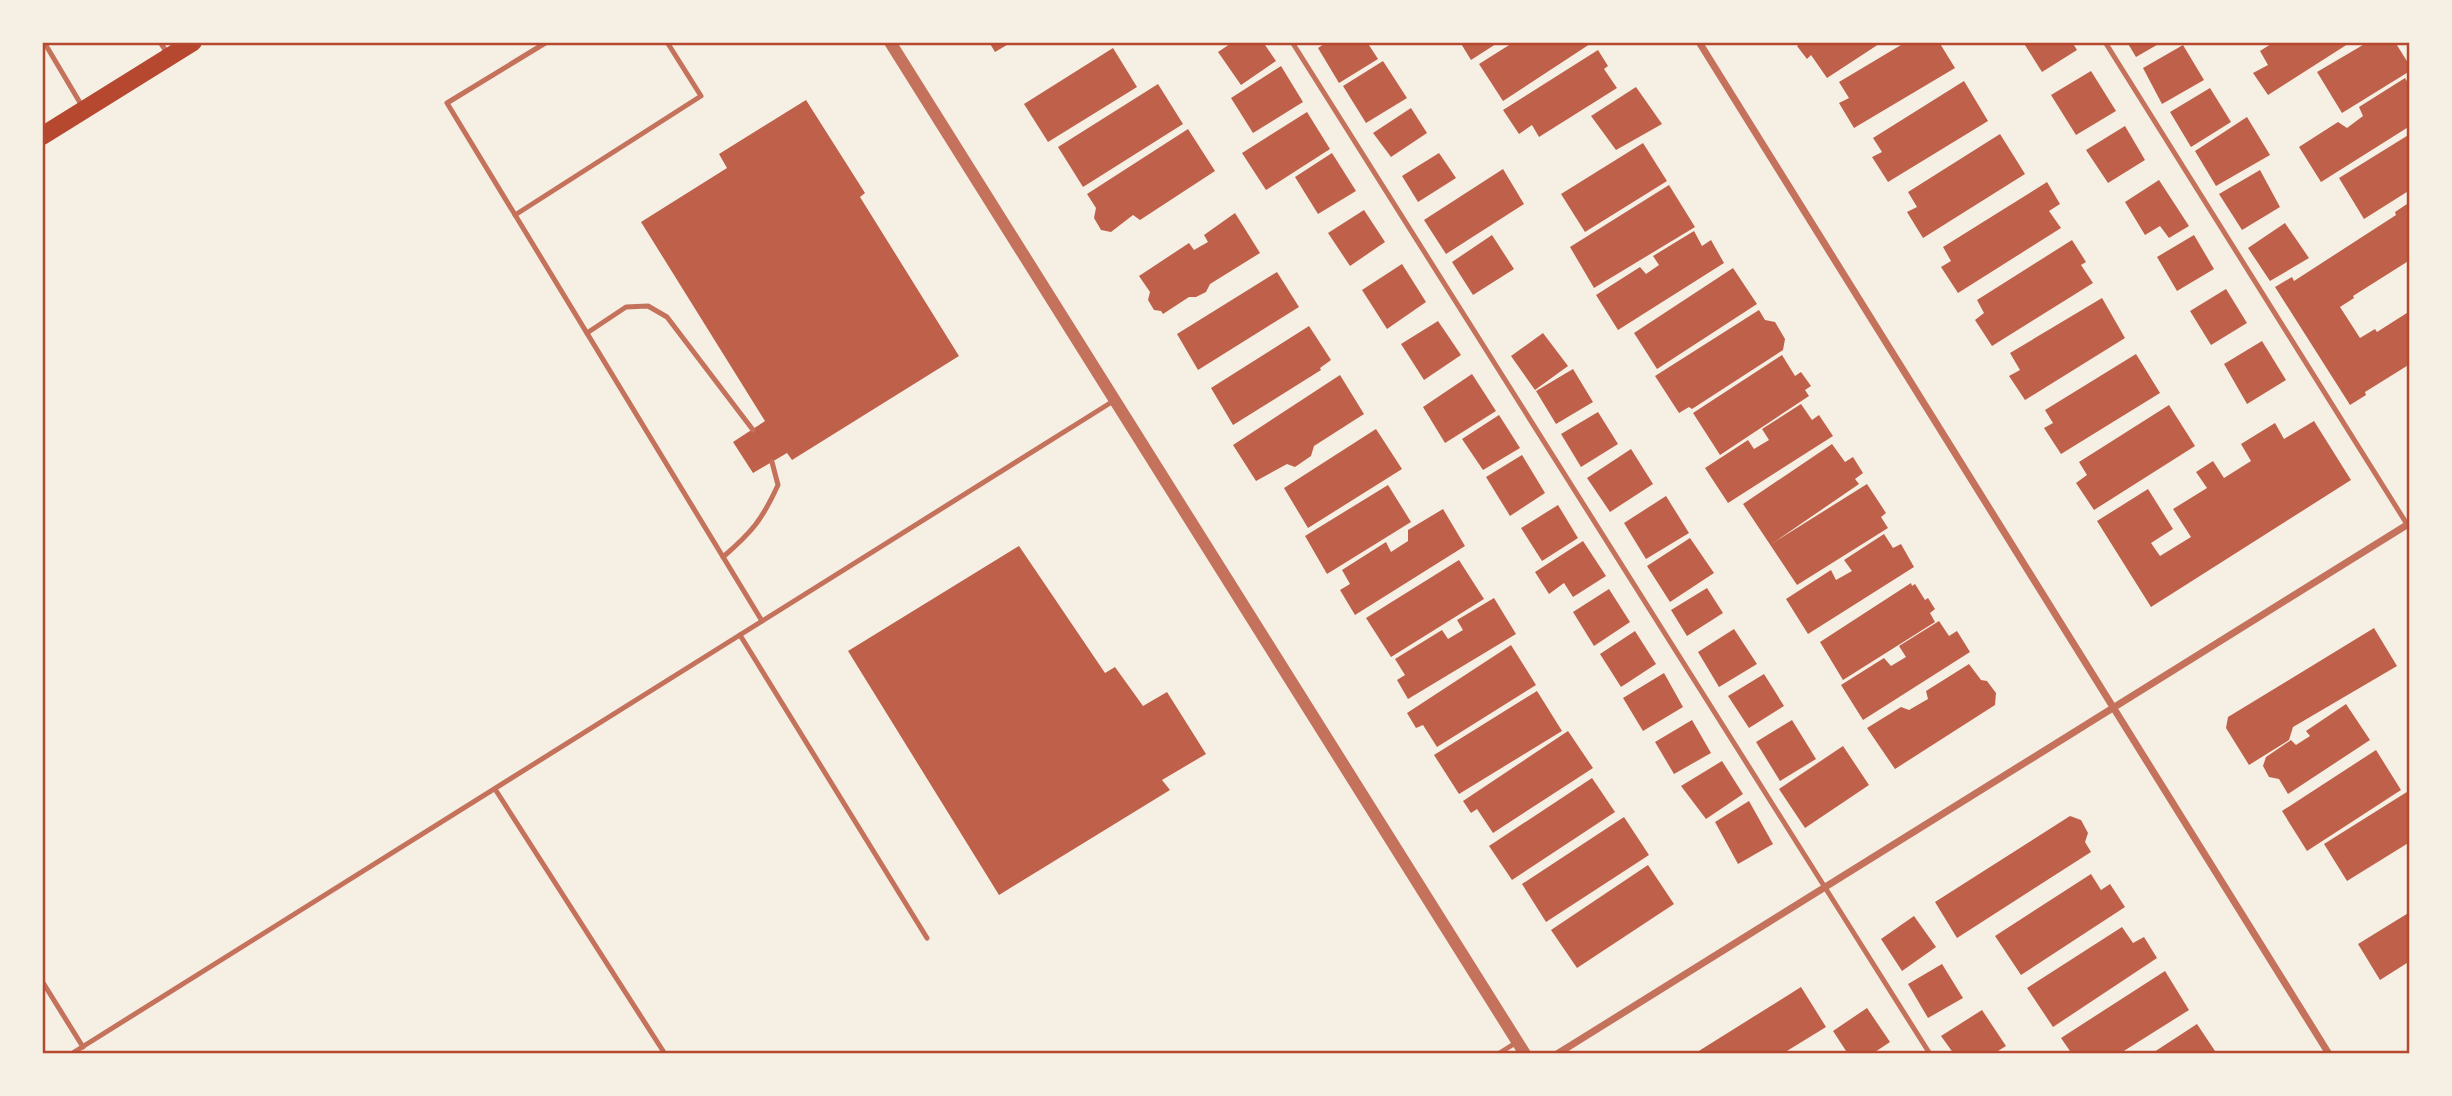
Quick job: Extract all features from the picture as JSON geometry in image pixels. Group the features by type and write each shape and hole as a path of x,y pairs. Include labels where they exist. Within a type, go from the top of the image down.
{"main road":[{"path":"42,136 84,110 165,49 193,42"}],"street":[{"path":"890,42 1525,1054"},
{"path":"1699,42 2329,1054"},
{"path":"1558,1054 2113,707 2409,526"}],"lane":[{"path":"44,42 84,110"},
{"path":"547,42 447,103 762,621"},
{"path":"515,215 701,96 667,42"},
{"path":"1292,42 1930,1054"},
{"path":"2105,42 2409,526"},
{"path":"587,333 626,307 648,306 667,317 753,430"},
{"path":"71,1054 1115,400"},
{"path":"723,557 749,535 766,511 778,485 772,462"},
{"path":"740,635 927,938"},
{"path":"495,789 665,1054"},
{"path":"42,981 83,1047"},
{"path":"1498,1054 1517,1042"}],"building":[{"path":"989,42 1012,42 995,52"},
{"path":"1233,42 1263,42 1276,61 1241,85 1218,52"},
{"path":"1327,42 1367,42 1378,59 1339,83 1318,48"},
{"path":"1460,42 1499,42 1471,60"},
{"path":"1514,42 1593,42 1503,101 1479,64"},
{"path":"1803,42 1882,42 1827,78 1811,55 1807,59 1797,46"},
{"path":"1906,42 1939,42 1955,68 1854,128 1839,103 1849,98 1839,82"},
{"path":"2023,42 2072,42 2077,50 2042,72"},
{"path":"2127,42 2162,42 2136,57"},
{"path":"2274,42 2351,42 2268,95 2253,73 2268,65 2260,51"},
{"path":"2368,42 2395,42 2410,66 2410,71 2342,113 2317,72"},
{"path":"2183,45 2204,80 2162,104 2143,68"},
{"path":"1113,48 1137,87 1048,142 1024,104"},
{"path":"1598,50 1608,66 1604,69 1617,88 1539,137 1532,125 1519,134 1503,110"},
{"path":"1383,61 1407,98 1366,123 1343,86"},
{"path":"1281,66 1303,102 1253,133 1231,98"},
{"path":"2091,71 2116,111 2076,135 2051,95"},
{"path":"2405,78 2410,86 2410,126 2321,182 2299,147 2338,122 2347,128 2363,116 2359,107"},
{"path":"1964,81 1988,121 1888,182 1872,157 1882,152 1873,138"},
{"path":"1158,84 1183,124 1083,187 1058,147"},
{"path":"1636,87 1662,124 1616,150 1591,116"},
{"path":"2210,88 2231,122 2191,147 2170,112"},
{"path":"806,100 865,193 860,197 959,356 792,460 787,453 753,473 733,442 765,421 641,222 727,168 719,154"},
{"path":"1411,108 1427,133 1391,157 1373,133"},
{"path":"1307,112 1330,149 1266,190 1242,153"},
{"path":"2247,117 2270,155 2216,186 2195,151"},
{"path":"2125,126 2145,160 2108,183 2086,150"},
{"path":"1188,129 1215,171 1140,220 1133,215 1111,232 1101,230 1094,218 1096,208 1087,194"},
{"path":"2000,134 2025,174 1923,238 1907,212 1917,207 1908,192"},
{"path":"2410,134 2410,190 2364,219 2339,178"},
{"path":"1643,143 1667,181 1585,232 1561,194"},
{"path":"1332,153 1356,191 1318,214 1295,177"},
{"path":"1439,153 1456,178 1418,202 1402,176"},
{"path":"1503,169 1524,204 1446,254 1424,220"},
{"path":"2260,170 2280,207 2242,230 2219,194"},
{"path":"2159,180 2189,226 2169,238 2160,226 2145,235 2125,202"},
{"path":"2047,182 2060,204 2049,211 2061,228 1958,293 1941,267 1951,261 1943,247"},
{"path":"1669,185 1695,227 1594,288 1570,247"},
{"path":"2410,202 2410,260 2340,307 2360,338 2375,329 2377,332 2410,311 2410,364 2365,392 2366,395 2350,405 2275,287 2292,277 2294,281 2396,215 2395,212"},
{"path":"1364,210 1385,242 1350,266 1328,233"},
{"path":"1235,213 1260,253 1210,284 1206,292 1189,297 1163,314 1154,310 1148,300 1150,292 1139,276 1189,243 1194,250 1208,242 1204,235"},
{"path":"2285,223 2309,258 2270,281 2248,248"},
{"path":"1694,231 1702,246 1711,240 1724,263 1618,330 1596,295 1640,267 1646,274 1659,265 1653,256"},
{"path":"1492,235 1514,269 1473,295 1452,262"},
{"path":"2194,235 2214,269 2177,291 2157,257"},
{"path":"2072,240 2086,262 2081,265 2093,283 1992,346 1975,320 1984,313 1977,300"},
{"path":"1402,264 1426,302 1387,329 1362,290"},
{"path":"1733,268 1757,304 1657,369 1634,333"},
{"path":"1277,272 1299,307 1198,370 1177,334"},
{"path":"2226,289 2247,323 2211,345 2190,311"},
{"path":"2102,298 2125,338 2025,400 2009,376 2020,370 2010,353"},
{"path":"1759,310 1765,320 1775,322 1785,339 1783,350 1692,409 1689,407 1679,413 1655,376"},
{"path":"1438,321 1461,355 1424,380 1401,344"},
{"path":"1309,326 1331,360 1320,368 1321,370 1233,425 1211,388"},
{"path":"1543,333 1568,366 1535,390 1511,356"},
{"path":"2262,341 2286,380 2247,404 2224,364"},
{"path":"2136,354 2160,393 2061,454 2044,428 2053,423 2045,410"},
{"path":"1782,355 1795,376 1801,372 1811,386 1805,390 1809,396 1720,455 1693,413"},
{"path":"1573,369 1593,402 1556,424 1536,391"},
{"path":"1472,374 1496,411 1445,443 1423,407"},
{"path":"1340,375 1364,414 1314,446 1311,456 1295,467 1287,464 1256,481 1233,445"},
{"path":"1801,404 1812,420 1819,415 1833,436 1728,503 1705,468 1748,440 1754,449 1769,440 1762,429"},
{"path":"2169,405 2195,446 2094,510 2076,483 2087,475 2079,462"},
{"path":"1598,412 1618,444 1581,467 1561,434"},
{"path":"1499,415 1520,448 1483,470 1462,439"},
{"path":"2314,421 2351,480 2151,607 2097,521 2148,489 2173,529 2151,543 2160,556 2191,537 2173,509 2207,488 2196,472 2213,461 2224,478 2251,461 2241,444 2275,423 2284,439"},
{"path":"1376,429 1402,469 1308,528 1284,488"},
{"path":"1832,444 1845,462 1853,457 1863,473 1855,479 1859,484 1773,543 1867,484 1886,513 1881,517 1888,528 1797,585 1743,504"},
{"path":"1631,449 1653,484 1610,512 1587,478"},
{"path":"1522,455 1545,493 1510,516 1486,477"},
{"path":"1388,485 1411,522 1327,574 1305,536"},
{"path":"1666,496 1689,533 1646,559 1624,523"},
{"path":"1558,505 1578,538 1542,561 1521,528"},
{"path":"1443,509 1465,546 1355,615 1340,590 1350,584 1342,570 1386,542 1391,552 1408,541 1408,530"},
{"path":"1884,534 1893,548 1901,544 1914,567 1808,634 1786,599 1831,570 1836,580 1852,571 1844,560"},
{"path":"1690,538 1714,573 1670,602 1647,566"},
{"path":"1583,541 1606,576 1573,597 1564,583 1549,594 1535,572"},
{"path":"1019,546 1105,673 1115,667 1143,706 1167,692 1206,754 1162,780 1170,790 999,895 848,651"},
{"path":"1459,560 1484,599 1391,657 1366,618"},
{"path":"1911,583 1912,586 1915,584 1925,600 1928,598 1935,609 1930,613 1935,622 1843,680 1820,642"},
{"path":"1707,588 1723,613 1687,636 1671,610"},
{"path":"1609,589 1630,622 1594,646 1573,612"},
{"path":"1494,598 1516,634 1408,699 1397,680 1405,675 1395,659 1442,630 1448,639 1463,630 1457,620"},
{"path":"1939,621 1949,636 1957,631 1970,652 1863,720 1841,685 1884,658 1891,666 1906,657 1899,646"},
{"path":"2374,628 2397,666 2293,727 2289,740 2249,765 2226,728 2228,717"},
{"path":"1734,629 1757,664 1719,687 1698,652"},
{"path":"1635,631 1656,664 1621,687 1600,654"},
{"path":"1511,645 1536,685 1437,747 1423,725 1416,728 1407,713"},
{"path":"1969,664 1981,680 1987,681 1996,693 1995,705 1895,769 1867,728 1901,707 1909,710 1928,699 1926,691"},
{"path":"1664,673 1683,707 1643,731 1623,698"},
{"path":"1764,674 1784,706 1749,728 1728,696"},
{"path":"1537,691 1562,731 1459,794 1434,755"},
{"path":"2346,704 2370,740 2288,794 2279,779 2269,777 2263,766 2266,757 2291,740 2296,745 2310,736 2306,731"},
{"path":"1692,720 1711,753 1674,774 1655,742"},
{"path":"1792,720 1816,759 1780,781 1756,742"},
{"path":"1568,731 1593,768 1493,833 1477,809 1471,813 1463,801"},
{"path":"1843,746 1869,785 1805,828 1779,789"},
{"path":"2376,750 2401,790 2307,851 2282,811"},
{"path":"1722,761 1743,794 1706,819 1681,786"},
{"path":"1592,778 1615,812 1512,880 1489,846"},
{"path":"2410,790 2410,842 2347,881 2324,844"},
{"path":"1749,801 1773,844 1738,864 1715,822"},
{"path":"2070,816 2081,820 2088,833 2085,842 2091,852 1957,938 1935,902"},
{"path":"1624,817 1649,855 1546,922 1522,884"},
{"path":"1648,865 1674,904 1577,968 1551,930"},
{"path":"2091,874 2101,890 2110,884 2125,907 2021,975 1995,936"},
{"path":"2410,912 2410,961 2380,980 2358,944"},
{"path":"1914,916 1936,947 1902,971 1881,939"},
{"path":"2122,927 2133,943 2144,937 2157,958 2053,1027 2027,988"},
{"path":"1942,964 1963,998 1928,1018 1908,984"},
{"path":"2165,971 2189,1010 2119,1054 2072,1054 2061,1038"},
{"path":"1801,987 1826,1027 1782,1054 1694,1054"},
{"path":"1867,1008 1890,1042 1872,1054 1848,1054 1833,1031"},
{"path":"1982,1010 2006,1046 1993,1054 1954,1054 1941,1036"},
{"path":"2197,1024 2217,1054 2151,1054"}]}
